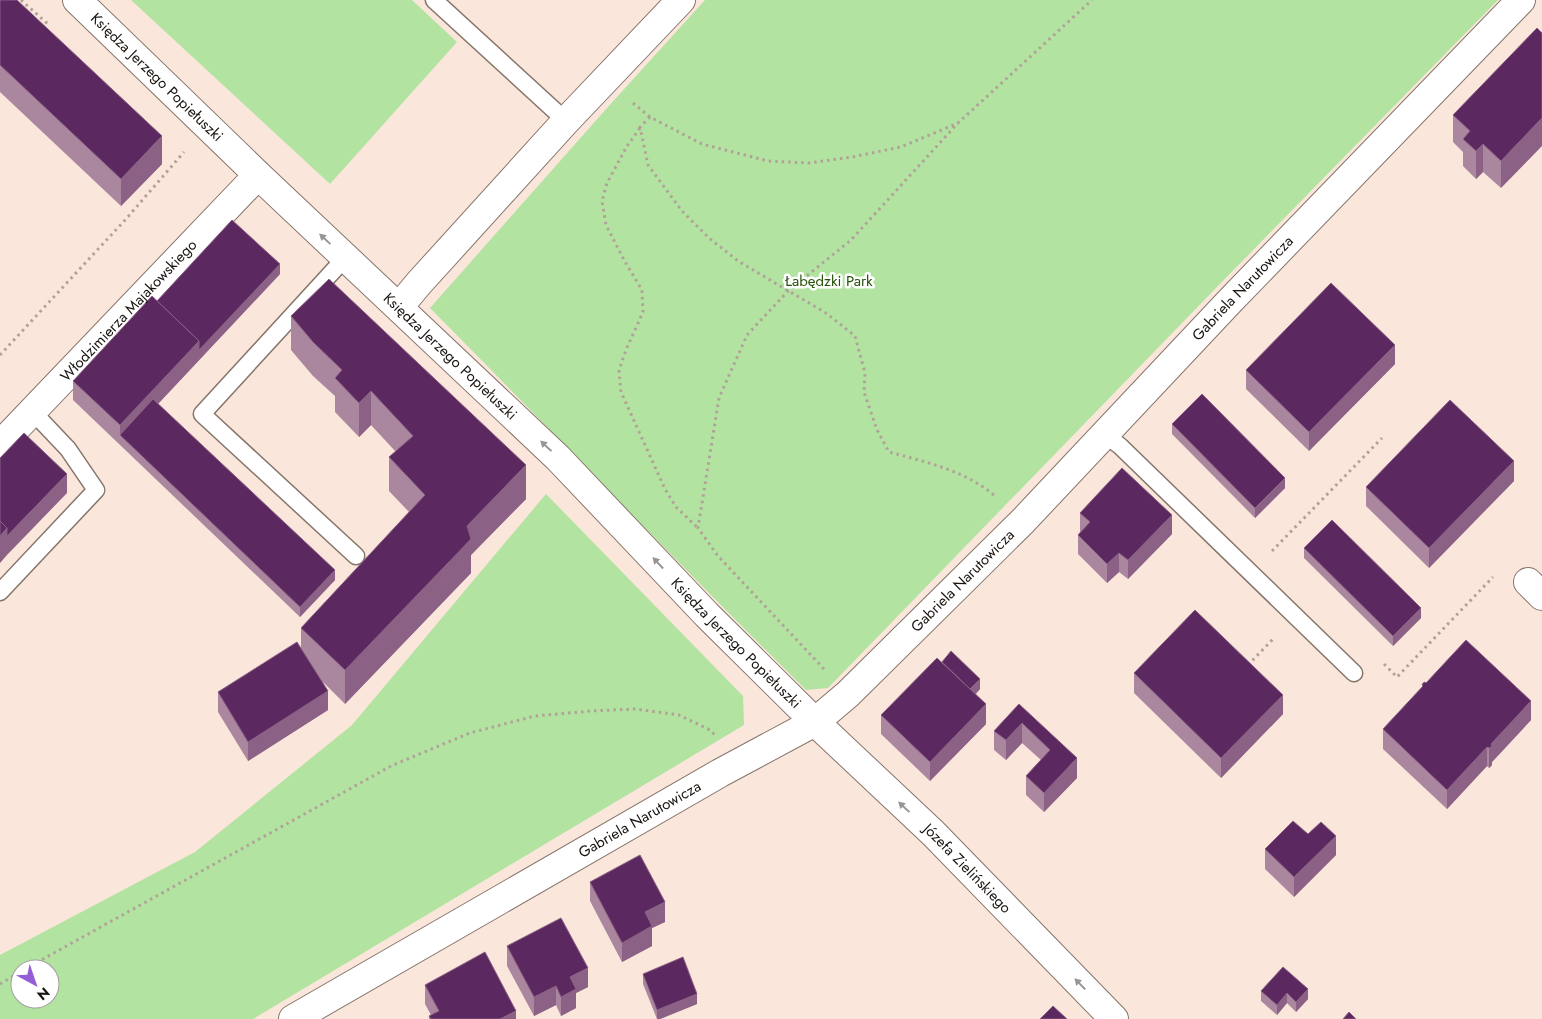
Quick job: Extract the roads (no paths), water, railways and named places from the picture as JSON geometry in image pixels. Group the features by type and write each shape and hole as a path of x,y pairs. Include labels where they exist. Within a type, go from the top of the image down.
{"street":[{"name":"Księdza Jerzego Popiełuszki","path":"77,0 345,258 558,458 707,615 815,722"},
{"path":"399,307 425,275 566,121 681,0"},
{"name":"Gabriela Narutowicza","path":"293,1019 720,773 815,722 848,694 1023,521 1229,302 1521,0"},
{"name":"Włodzimierza Majakowskiego","path":"0,445 258,175"},
{"name":"Józefa Zielińskiego","path":"815,722 933,833 1114,1019"}],"lane":[{"path":"434,0 566,121"},
{"path":"345,258 202,414 356,556"},
{"path":"0,592 96,490 68,450 32,410"},
{"path":"1104,434 1120,446 1354,673"}],"park label":[{"name":"Łabędzki Park","path":"829,281"}]}
